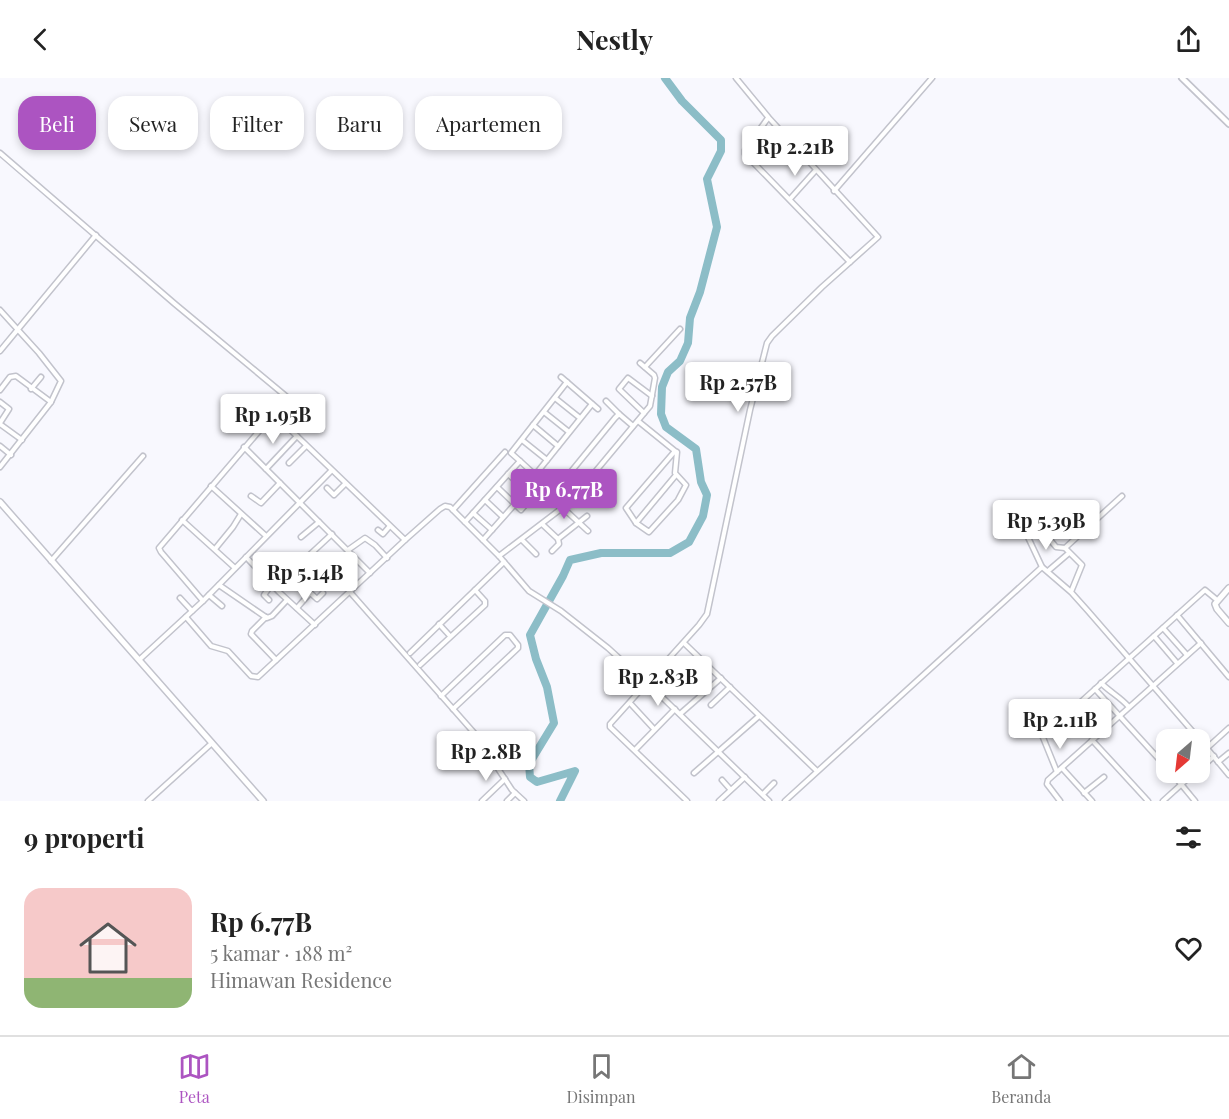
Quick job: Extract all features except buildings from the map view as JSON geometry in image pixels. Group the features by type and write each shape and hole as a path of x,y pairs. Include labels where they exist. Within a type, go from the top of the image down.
{"main road":[{"path":"0,502 263,801"},
{"path":"1229,588 1217,600 1217,609 1229,623"}],"street":[{"path":"687,801 610,726 699,625 709,608 750,410 767,343 771,336 805,303 878,237 769,118 736,78"},
{"path":"835,189 932,78"},
{"path":"1182,78 1229,124"},
{"path":"769,118 745,150 745,154 850,262"},
{"path":"0,153 175,304 287,396 275,415 244,447 162,543 160,550 203,601"},
{"path":"790,199 816,170"},
{"path":"0,351 96,235"},
{"path":"0,310 61,381 51,402 0,467"},
{"path":"645,367 680,329"},
{"path":"499,556 570,502 652,403 655,378 640,363"},
{"path":"0,390 13,375 51,402"},
{"path":"31,389 41,376"},
{"path":"561,377 598,409"},
{"path":"644,413 619,389 628,378 652,396"},
{"path":"497,487 521,510 544,483 511,453 567,382"},
{"path":"555,398 580,418"},
{"path":"606,401 633,426"},
{"path":"0,402 9,409 0,423 22,440"},
{"path":"535,475 592,404"},
{"path":"544,412 569,432"},
{"path":"570,502 556,490 619,414"},
{"path":"275,415 405,540"},
{"path":"636,523 676,476 677,454 638,421"},
{"path":"533,425 558,446"},
{"path":"266,469 297,436"},
{"path":"522,440 547,460"},
{"path":"0,446 11,455"},
{"path":"289,463 306,446"},
{"path":"244,447 370,573"},
{"path":"675,451 626,508 636,523 652,531 678,500 686,486 686,483 676,476"},
{"path":"453,510 505,452"},
{"path":"51,561 143,456"},
{"path":"465,522 520,461"},
{"path":"138,660 203,601 331,471"},
{"path":"508,474 533,496"},
{"path":"251,496 261,503 280,483"},
{"path":"327,488 333,495 345,484"},
{"path":"211,486 266,536"},
{"path":"1065,548 1122,496"},
{"path":"485,500 503,517"},
{"path":"483,540 515,504"},
{"path":"186,616 211,646 228,651 253,677 260,676 405,540 443,507 448,506 499,556 524,585 599,641 680,714 769,801"},
{"path":"563,508 588,531"},
{"path":"1071,592 1082,567 1065,548 1056,547 1027,509 1018,517 1042,567 1071,592 1154,684 1189,729"},
{"path":"473,513 492,530"},
{"path":"215,549 234,527 241,514"},
{"path":"558,539 587,516"},
{"path":"182,520 235,568"},
{"path":"301,537 319,522"},
{"path":"542,524 558,539 559,544 552,551"},
{"path":"378,530 383,534 389,527"},
{"path":"269,600 264,595 273,585 332,534"},
{"path":"348,550 364,538 375,545 387,558"},
{"path":"522,540 536,554"},
{"path":"1048,571 1069,553"},
{"path":"308,556 324,576 331,580 352,555"},
{"path":"246,557 287,600 315,625"},
{"path":"410,653 504,562"},
{"path":"267,579 277,569 275,564"},
{"path":"785,801 1042,567"},
{"path":"289,573 317,599 323,593"},
{"path":"219,585 266,618"},
{"path":"420,665 486,604 475,590"},
{"path":"1056,772 1042,735 1064,718 1205,590 1217,600"},
{"path":"350,592 489,752 515,794 524,801"},
{"path":"297,608 310,593"},
{"path":"209,595 222,606"},
{"path":"180,598 192,611"},
{"path":"276,660 251,634 287,600"},
{"path":"1178,615 1229,677"},
{"path":"439,624 450,636"},
{"path":"1163,628 1187,655"},
{"path":"441,696 506,635 510,635 518,648 453,709"},
{"path":"1154,636 1177,663"},
{"path":"684,642 817,771"},
{"path":"1060,801 1047,783 1056,772 1201,643"},
{"path":"680,714 721,678"},
{"path":"1101,683 1118,695 1128,706"},
{"path":"711,705 730,687"},
{"path":"1095,688 1156,756"},
{"path":"630,703 654,729"},
{"path":"635,750 675,710"},
{"path":"694,773 759,716"},
{"path":"1099,717 1106,727"},
{"path":"1064,718 1075,729"},
{"path":"1210,745 1229,728"},
{"path":"1092,740 1148,801"},
{"path":"148,801 212,742"},
{"path":"1210,751 1229,775"},
{"path":"1218,762 1229,753"},
{"path":"1210,760 1214,756"},
{"path":"1062,768 1092,801"},
{"path":"719,801 745,777"},
{"path":"1084,793 1104,777"},
{"path":"482,801 505,779"},
{"path":"722,780 730,789"},
{"path":"763,794 774,783"},
{"path":"1163,801 1181,784 1195,801"},
{"path":"507,801 515,794"}],"waterway":[{"path":"560,801 575,771 537,782 530,777 529,764 554,723 547,687 530,635 570,560 601,553 670,553 689,542 703,516 707,495 701,482 696,449 666,427 661,414 662,387 668,372 680,361 688,343 690,318 700,292 717,227 707,179 721,151 721,140 682,101 665,78"}]}
